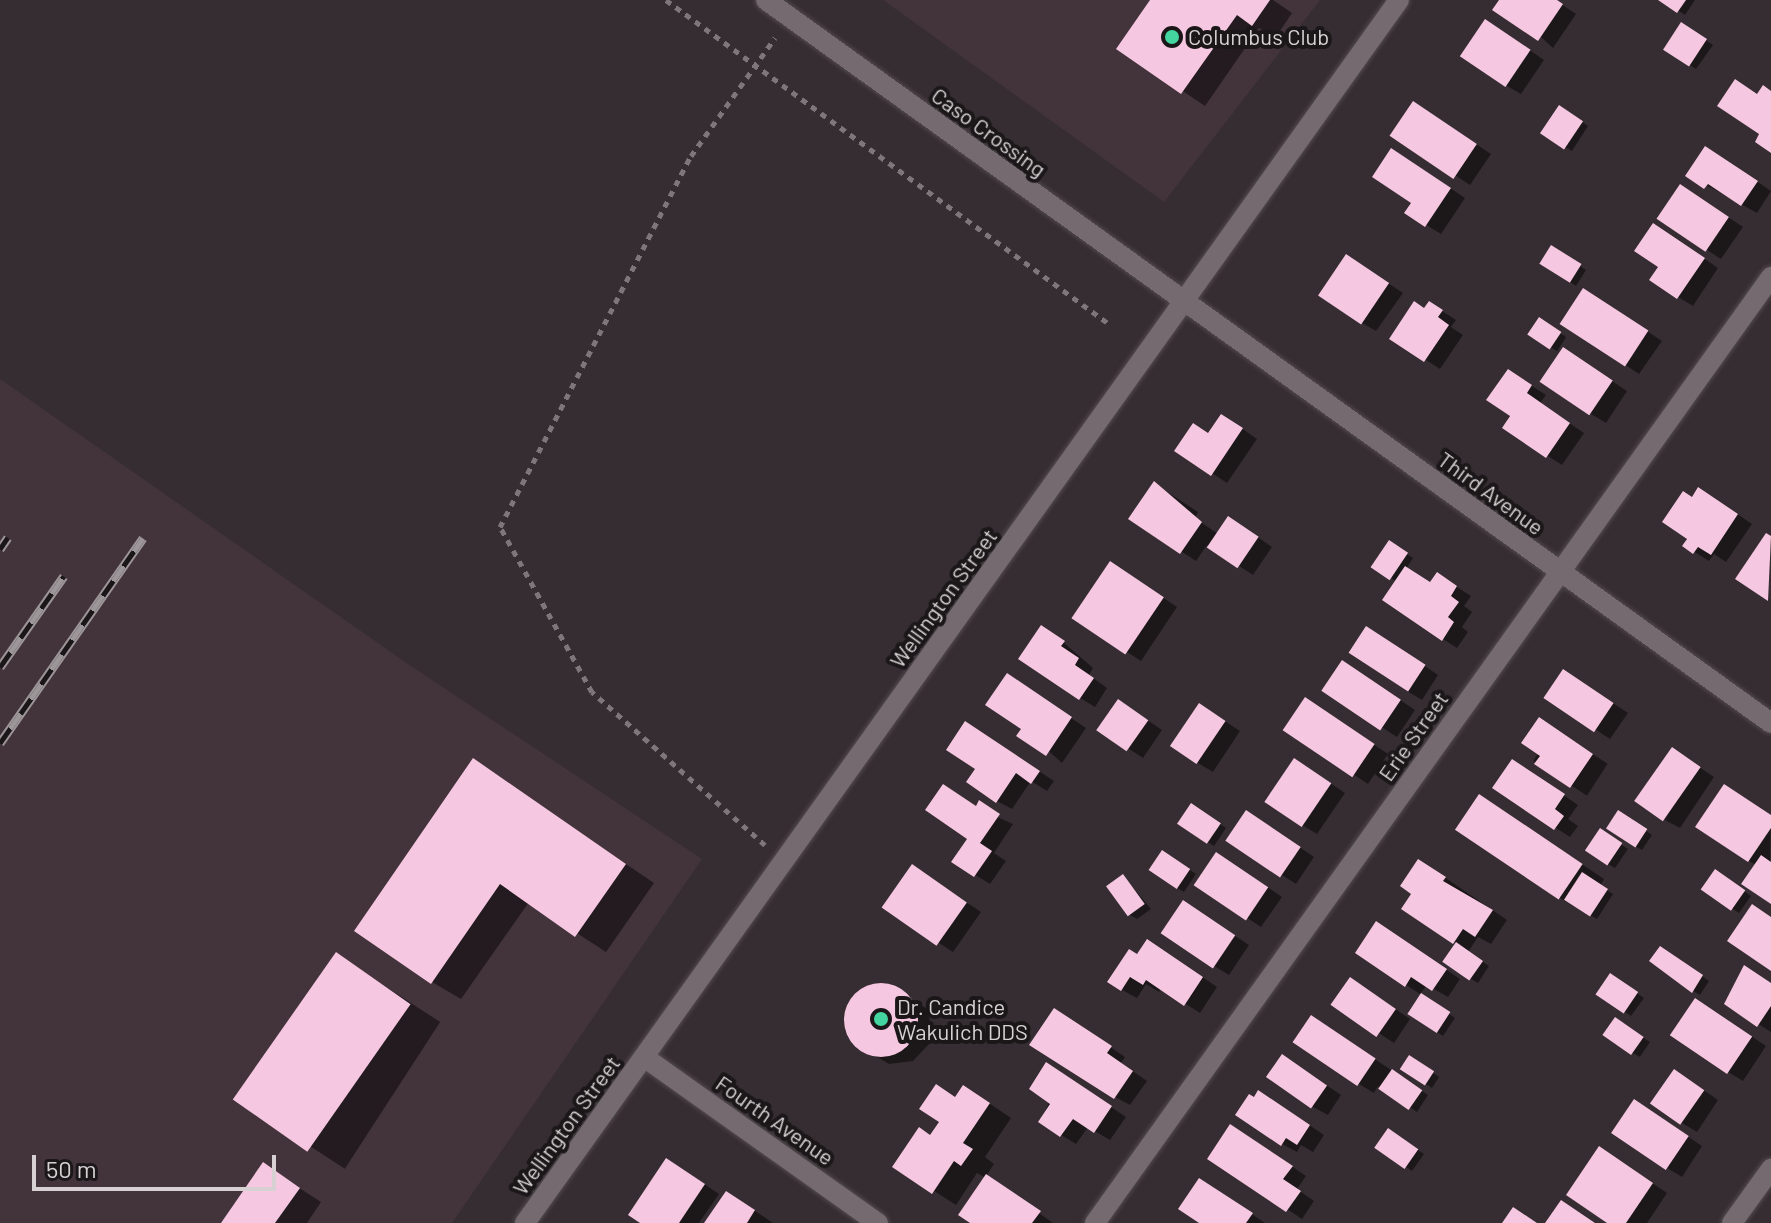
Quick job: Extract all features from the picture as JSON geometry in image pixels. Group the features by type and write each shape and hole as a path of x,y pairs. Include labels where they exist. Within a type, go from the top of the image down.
{"street":[{"name":"Caso Crossing","path":"766,0 1183,302"},
{"name":"Wellington Street","path":"525,1223 1399,0"},
{"name":"Erie Street","path":"1095,1223 1771,277"},
{"name":"Third Avenue","path":"1183,302 1771,723"},
{"name":"Fourth Avenue","path":"644,1057 878,1223"},
{"path":"1732,1223 1771,1169"}],"path":[{"path":"666,0 1109,324"},
{"path":"783,862 592,692 500,527 691,156 789,17"}],"shaded area":[{"path":"883,0 1320,0 1164,202"},
{"path":"0,379 408,664 702,859 452,1223 0,1223"}],"building":[{"name":"Columbus Club","path":"1150,0 1270,0 1252,26 1237,15 1181,94 1116,49"},
{"path":"1499,0 1557,0 1563,4 1538,41 1492,10"},
{"path":"1658,0 1686,0 1677,13"},
{"path":"1485,19 1531,50 1505,87 1460,56"},
{"path":"1681,22 1707,39 1689,67 1663,50"},
{"path":"1735,79 1757,94 1763,85 1771,91 1771,153 1755,142 1759,134 1717,106"},
{"path":"1413,101 1477,144 1453,179 1390,136"},
{"path":"1559,105 1583,121 1564,149 1540,133"},
{"path":"1705,146 1758,181 1741,206 1708,184 1704,189 1685,176"},
{"path":"1391,148 1451,188 1425,227 1404,213 1411,203 1372,177"},
{"path":"1680,184 1729,217 1705,252 1657,219"},
{"path":"1653,223 1705,258 1677,299 1649,280 1658,267 1634,251"},
{"path":"1551,245 1582,264 1570,283 1539,264"},
{"path":"1346,254 1389,283 1361,325 1318,295"},
{"path":"1583,288 1648,330 1625,367 1560,324"},
{"path":"1414,301 1424,308 1429,301 1443,310 1438,317 1449,325 1424,362 1389,339"},
{"path":"1539,317 1561,332 1550,350 1527,334"},
{"path":"1563,347 1613,381 1589,415 1540,382"},
{"path":"1508,369 1532,385 1527,393 1570,423 1546,458 1502,428 1510,416 1486,400"},
{"path":"1221,414 1243,428 1211,476 1174,451 1193,423 1208,433"},
{"path":"1154,481 1202,522 1180,554 1128,519"},
{"path":"1698,487 1738,514 1711,555 1698,547 1693,554 1682,546 1687,539 1662,522 1683,491 1692,497"},
{"path":"1228,516 1259,537 1237,568 1207,548"},
{"path":"1766,533 1771,536 1768,601 1735,579"},
{"path":"1389,540 1408,553 1390,580 1371,567"},
{"path":"1110,561 1164,597 1125,655 1071,618"},
{"path":"1405,566 1430,582 1437,572 1457,586 1451,596 1459,602 1448,617 1454,622 1442,641 1382,600"},
{"path":"1041,625 1065,641 1061,646 1079,658 1075,665 1094,678 1079,700 1018,659"},
{"path":"1366,626 1426,665 1408,692 1349,653"},
{"path":"1342,660 1401,700 1380,730 1321,691"},
{"path":"1563,669 1614,703 1594,732 1543,698"},
{"path":"1007,673 1072,717 1046,756 1016,736 1021,729 985,705"},
{"path":"1305,697 1375,744 1352,777 1283,730"},
{"path":"1118,699 1148,720 1127,751 1096,730"},
{"path":"1199,703 1226,721 1196,764 1170,746"},
{"path":"1539,717 1593,754 1570,788 1534,764 1540,756 1521,743"},
{"path":"965,721 1040,771 1031,784 1016,773 996,803 966,782 975,769 946,750"},
{"path":"1672,747 1701,767 1663,821 1634,801"},
{"path":"473,758 626,864 575,937 500,884 431,984 354,931"},
{"path":"1294,758 1331,783 1302,827 1264,802"},
{"path":"1512,759 1565,794 1555,809 1564,816 1554,830 1492,788"},
{"path":"943,784 976,806 979,800 1000,814 980,843 992,851 974,877 951,862 967,839 925,810"},
{"path":"1724,784 1771,815 1771,828 1748,862 1695,827"},
{"path":"1479,794 1583,864 1559,900 1455,830"},
{"path":"1191,803 1221,823 1207,844 1177,824"},
{"path":"1246,810 1301,847 1280,878 1225,841"},
{"path":"1618,810 1647,829 1635,848 1606,828"},
{"path":"1600,828 1622,843 1607,865 1585,850"},
{"path":"1162,850 1190,869 1177,889 1149,870"},
{"path":"1216,852 1268,887 1246,920 1194,885"},
{"path":"1761,855 1771,862 1771,904 1741,884"},
{"path":"1418,859 1446,877 1443,881 1493,910 1475,937 1463,929 1453,944 1401,909 1411,894 1400,886"},
{"path":"912,864 967,902 936,946 882,907"},
{"path":"1715,869 1745,890 1731,911 1701,889"},
{"path":"1582,872 1608,889 1590,917 1564,900"},
{"path":"1123,874 1145,904 1128,916 1106,886"},
{"path":"1183,900 1235,935 1213,968 1161,933"},
{"path":"1752,904 1771,917 1771,971 1727,941"},
{"path":"1376,921 1447,969 1432,991 1411,977 1405,987 1355,953"},
{"path":"1147,939 1203,977 1184,1006 1146,980 1143,985 1130,977 1121,991 1107,982 1129,949 1137,954"},
{"path":"1456,942 1483,961 1469,981 1442,962"},
{"path":"1660,946 1703,975 1692,993 1649,961"},
{"path":"336,952 411,1004 307,1152 233,1099"},
{"path":"1744,965 1771,983 1771,1006 1757,1027 1724,1004"},
{"path":"1610,973 1638,992 1624,1014 1595,995"},
{"path":"1350,977 1396,1009 1376,1037 1330,1005"},
{"name":"Dr. Candice Wakulich DDS","path":"888,983 908,993 916,1006 916,1034 908,1047 895,1055 874,1057 854,1047 846,1034 844,1013 854,993 867,985"},
{"path":"1421,993 1450,1012 1437,1033 1407,1014"},
{"path":"1695,998 1752,1037 1727,1074 1670,1035"},
{"path":"1054,1008 1112,1046 1107,1053 1133,1071 1114,1099 1029,1045"},
{"path":"1311,1015 1376,1059 1357,1086 1293,1042"},
{"path":"1615,1017 1644,1037 1631,1055 1602,1035"},
{"path":"1282,1054 1327,1086 1311,1108 1266,1077"},
{"path":"1409,1055 1434,1071 1425,1086 1400,1069"},
{"path":"1046,1062 1112,1106 1094,1133 1073,1119 1060,1137 1038,1122 1050,1104 1029,1089"},
{"path":"1392,1069 1422,1090 1409,1110 1378,1089"},
{"path":"1674,1069 1704,1090 1680,1125 1650,1103"},
{"path":"936,1084 955,1097 963,1085 990,1103 963,1143 973,1149 961,1166 954,1161 932,1194 892,1167 919,1127 930,1135 939,1122 919,1109"},
{"path":"1258,1090 1310,1125 1297,1145 1286,1138 1281,1146 1235,1115 1249,1094 1254,1097"},
{"path":"1634,1099 1689,1136 1666,1170 1611,1133"},
{"path":"1230,1124 1293,1166 1283,1179 1301,1191 1286,1212 1207,1159"},
{"path":"1388,1128 1418,1149 1405,1169 1374,1148"},
{"path":"1599,1146 1653,1183 1626,1223 1607,1223 1566,1195"},
{"path":"666,1158 705,1184 679,1223 640,1223 628,1215"},
{"path":"263,1162 300,1188 275,1223 221,1223"},
{"path":"986,1174 1041,1211 1032,1223 970,1223 958,1215"},
{"path":"1199,1178 1253,1213 1246,1223 1199,1223 1178,1209"},
{"path":"726,1191 755,1210 747,1223 704,1223"},
{"path":"1561,1200 1595,1223 1545,1223"},
{"path":"1513,1207 1537,1223 1502,1223"}],"railway":[{"path":"0,549 8,537"},
{"path":"0,743 143,538"},
{"path":"0,667 64,576"}],"place":[{"name":"Columbus Club","path":"1172,37"},
{"name":"Dr. Candice Wakulich DDS","path":"881,1019"}]}
